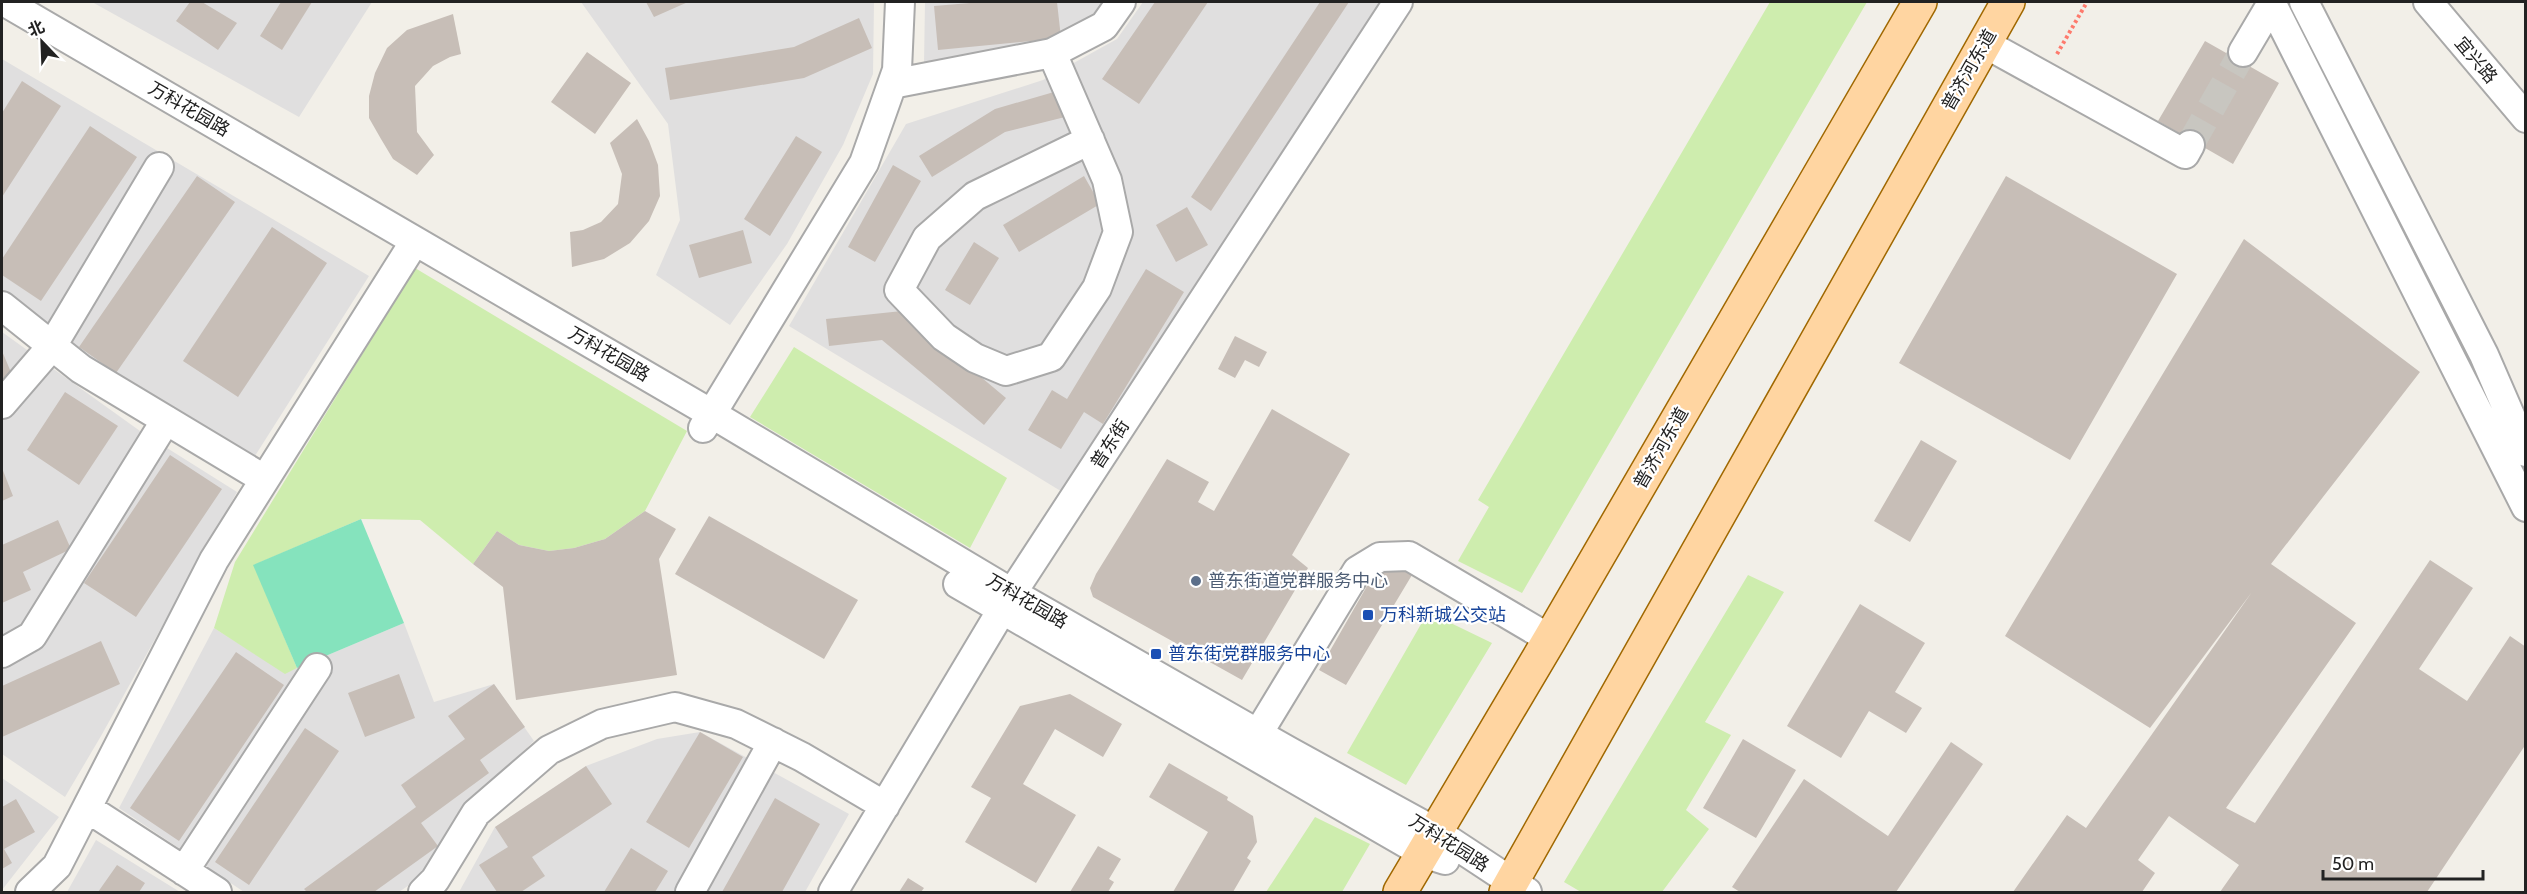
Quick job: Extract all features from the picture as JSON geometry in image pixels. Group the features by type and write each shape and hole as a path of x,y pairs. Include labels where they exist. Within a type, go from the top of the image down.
{"main road":[{"name":"普济河东道","path":"1400,892 1550,639 1920,2"},
{"name":"普济河东道","path":"1515,889 2008,2"}],"street":[{"name":"万科花园路","path":"5,2 410,248 708,421 1007,602 1515,889"},
{"path":"708,421 864,163 897,70 900,2"},
{"path":"892,84 1052,53 1104,26 1121,2"},
{"name":"普东街","path":"833,892 1007,602 1398,2"},
{"path":"2243,52 2271,2"},
{"path":"2271,2 2526,507"},
{"path":"2304,2 2484,355 2526,452"},
{"name":"宜兴路","path":"2428,2 2526,118"},
{"name":"万科花园路","path":"2,22 410,248"},
{"path":"1984,43 2185,154 2190,145"},
{"path":"1052,53 1090,140 1107,180 1118,232 1097,288 1051,357 1006,370 975,358 944,337 899,290 927,238 975,196 1090,140"},
{"path":"2,404 52,346 159,167"},
{"path":"30,892 57,866 214,560 410,248"},
{"path":"2,306 81,369 264,479"},
{"path":"2,653 32,636 166,420"},
{"path":"1252,742 1357,571 1380,557 1409,556 1550,639"},
{"path":"184,871 317,668"},
{"path":"423,892 435,880 476,813 549,750 602,724 675,707 736,724 773,742 885,806"},
{"path":"690,892 773,742"},
{"path":"87,808 217,892"}],"path":[{"path":"2057,54 2087,2"}],"shaded area":[{"path":"92,2 372,2 299,117"},
{"path":"581,2 874,2 873,74 843,145 787,244 730,325 656,275 680,220 668,124"},
{"path":"925,2 1111,2 1098,20 1045,46 924,64"},
{"path":"1143,2 1382,2 1064,493 789,326 906,124 1043,80 1117,39"},
{"path":"2,59 369,276 253,459 127,385 2,293"},
{"path":"2,332 140,431 237,492 65,797 2,754"},
{"path":"404,623 434,702 494,684 534,741 477,796 428,872 399,892 244,892 119,808 214,628 285,673"},
{"path":"700,732 849,814 805,892 459,892 495,827 586,766 657,739"},
{"path":"2,778 59,817 2,890"},
{"path":"96,840 180,892 67,892"}],"green space":[{"path":"1770,2 1867,2 1522,593 1458,561 1489,507 1478,500"},
{"path":"415,268 687,431 645,511 605,539 574,548 549,551 519,545 497,531 473,564 420,520 361,519 254,565 297,668 285,674 214,628 235,562"},
{"path":"794,347 1007,478 970,548 750,417"},
{"path":"361,519 404,623 297,668 253,565"},
{"path":"1748,575 1784,592 1705,722 1731,735 1686,810 1709,829 1662,892 1581,892 1564,882"},
{"path":"1428,612 1492,643 1406,785 1347,753"},
{"path":"1315,817 1370,844 1342,892 1266,892"}],"building":[{"path":"190,2 202,2 237,23 218,50 176,21"},
{"path":"281,2 312,2 282,50 260,36"},
{"path":"646,2 688,2 654,17"},
{"path":"982,2 1057,2 1061,38 938,50 934,6"},
{"path":"1155,2 1208,2 1139,104 1102,79"},
{"path":"1320,2 1349,2 1211,211 1191,197"},
{"path":"453,14 461,54 433,66 415,86 417,132 434,155 417,175 393,159 369,118 369,96 375,73 387,48 407,30"},
{"path":"859,18 872,48 804,78 670,100 665,68 794,47"},
{"path":"2205,41 2279,83 2233,164 2158,121"},
{"path":"587,52 631,83 595,134 551,102"},
{"path":"22,81 61,106 2,197 2,113"},
{"path":"1054,92 1069,116 1005,132 932,177 919,156 995,109"},
{"path":"637,119 658,165 660,196 649,221 630,243 604,259 572,267 570,232 583,230 601,222 618,204 622,174 610,143"},
{"path":"90,126 137,157 41,301 2,275 2,259"},
{"path":"796,136 822,152 770,236 744,219"},
{"path":"893,165 921,181 875,262 848,247"},
{"path":"197,176 235,202 116,373 79,347"},
{"path":"1084,176 1100,204 1019,252 1003,225"},
{"path":"2006,176 2177,274 2070,460 1899,363"},
{"path":"1187,207 1208,245 1176,262 1156,225"},
{"path":"272,227 327,263 238,397 183,361"},
{"path":"743,230 752,263 699,278 689,245"},
{"path":"2244,239 2420,372 2271,564 2356,623 2226,808 2255,823 2430,560 2473,588 2419,669 2467,701 2510,636 2526,647 2526,744 2427,892 2220,892 2239,865 2169,816 2138,860 2155,873 2142,892 2013,892 2067,815 2086,828 2252,592 2150,728 2005,636"},
{"path":"974,242 999,258 970,305 945,290"},
{"path":"1146,269 1184,292 1103,424 1084,412 1061,449 1028,430 1052,390 1067,399"},
{"path":"902,311 1006,398 984,425 882,340 829,346 826,319"},
{"path":"1235,336 1267,352 1259,367 1245,360 1235,378 1218,369"},
{"path":"2,351 13,377 2,383"},
{"path":"65,392 118,426 79,485 27,450"},
{"name":"普东街道党群服务中心","path":"1272,409 1350,454 1292,555 1308,568 1242,680 1093,597 1090,588 1096,574 1167,459 1209,482 1198,502 1214,511"},
{"path":"1921,440 1957,461 1910,542 1874,521"},
{"path":"170,455 222,489 136,617 84,583"},
{"path":"2,468 13,496 2,501"},
{"path":"645,511 676,529 659,559 677,675 516,700 503,587 473,564 497,531 519,545 549,551 574,548 605,539"},
{"path":"709,516 858,600 824,659 675,574"},
{"path":"58,520 71,549 23,572 31,590 2,603 2,545"},
{"path":"1383,558 1412,575 1346,685 1319,670"},
{"path":"1860,604 1925,643 1895,692 1922,708 1906,733 1869,711 1841,758 1787,726"},
{"path":"101,641 120,684 2,737 2,686"},
{"path":"236,652 284,685 179,841 130,808"},
{"path":"399,674 415,718 365,737 348,693"},
{"path":"494,684 525,727 480,760 489,773 421,823 438,846 374,892 307,892 304,889 416,807 401,785 465,739 448,716"},
{"path":"1070,694 1122,724 1103,757 1055,729 1023,784 1076,815 1036,883 965,842 991,798 971,787 1020,706"},
{"path":"305,728 339,751 249,885 215,862"},
{"path":"700,732 743,757 689,848 646,822"},
{"path":"1743,739 1796,770 1756,838 1703,808"},
{"path":"1951,742 1983,764 1896,892 1740,892 1732,887 1804,779 1888,836"},
{"path":"1169,763 1228,797 1227,800 1253,816 1257,842 1247,858 1251,861 1233,892 1173,892 1208,832 1149,797"},
{"path":"586,766 612,804 532,857 545,876 521,892 497,892 479,865 508,847 495,827"},
{"path":"775,798 820,824 782,892 722,892"},
{"path":"16,799 35,832 4,849 12,863 2,869 2,807"},
{"path":"1098,846 1121,859 1109,879 1114,882 1108,892 1070,892"},
{"path":"631,848 668,871 655,892 604,892"},
{"path":"117,865 145,883 139,892 98,892"},
{"path":"908,878 924,888 921,892 899,892"}],"tunnel":[{"path":"2190,145 2243,52"}],"place":[{"name":"普东街道党群服务中心","path":"1196,581"},
{"name":"万科新城公交站","path":"1368,615"},
{"name":"普东街党群服务中心","path":"1156,654"}]}
